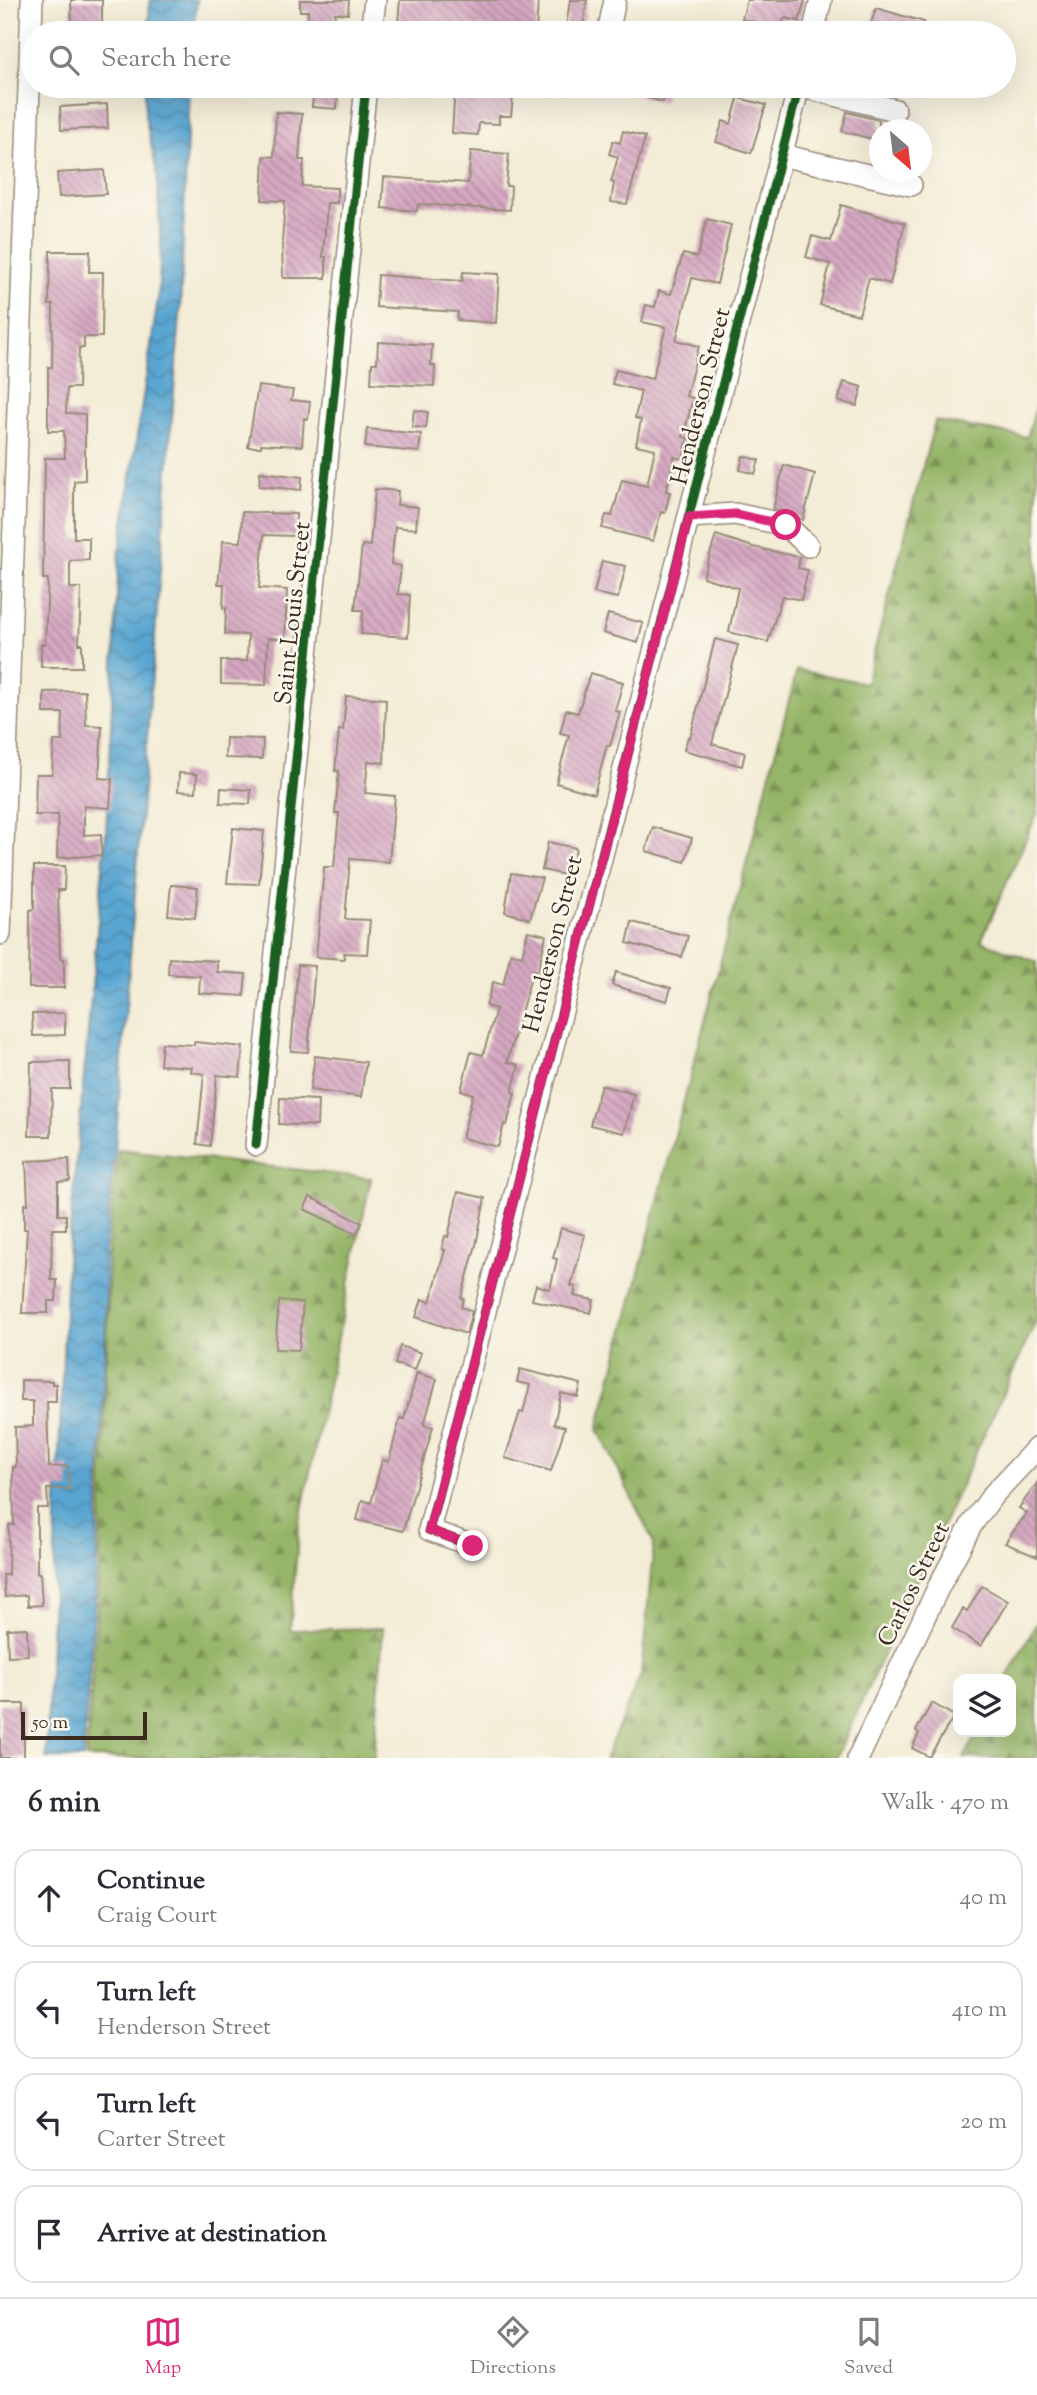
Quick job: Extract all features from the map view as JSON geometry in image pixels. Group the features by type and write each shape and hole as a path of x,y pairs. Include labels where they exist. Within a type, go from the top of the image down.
{"street":[{"path":"31,21 32,0"},
{"path":"372,21 375,0"},
{"path":"611,21 615,0"},
{"path":"816,21 821,0"},
{"path":"0,934 29,98"},
{"name":"Saint Louis Street","path":"256,1145 365,98"},
{"name":"Henderson Street","path":"473,1546 429,1530 796,98"},
{"path":"847,98 895,110"},
{"path":"781,155 911,185"},
{"path":"689,517 735,514 786,525 808,546"},
{"name":"Carlos Street","path":"858,1758 938,1588 972,1524 993,1495 1037,1448"}],"green space":[{"path":"1037,404 1037,814 981,941 1037,962 1037,1319 836,1758 605,1758 641,1675 654,1543 598,1429 797,670 866,683 935,421 1027,437"},
{"path":"118,1149 371,1178 299,1525 290,1630 383,1628 374,1758 86,1758 98,1596 108,1323 108,1250"},
{"path":"1037,1622 1037,1758 964,1758 975,1737 1016,1737 1016,1674 1009,1674"}],"water":[{"path":"150,0 197,0 194,21 149,21"},
{"path":"145,98 189,98 180,315 105,1250 106,1323 95,1596 83,1758 46,1758 67,1263 106,833 119,555 158,299 161,248 157,172 145,116"}],"building":[{"path":"71,0 102,0 102,21 72,21"},
{"path":"300,0 349,0 348,14 335,13 335,21 308,21 308,11 300,11"},
{"path":"400,0 538,0 537,21 398,21"},
{"path":"570,0 587,0 584,21 567,21"},
{"path":"747,0 805,0 799,21 784,18 783,21 742,19"},
{"path":"876,8 921,21 872,21"},
{"path":"313,98 337,98 337,109 312,107"},
{"path":"454,98 513,98 511,116 499,116 499,124 479,123 478,135 452,133"},
{"path":"648,98 664,98 663,102"},
{"path":"738,98 766,105 751,153 716,142 723,121 731,124"},
{"path":"107,104 108,128 61,130 60,107"},
{"path":"276,112 302,114 299,160 304,160 302,186 337,188 337,203 327,203 323,257 326,257 326,278 283,278 285,201 262,200 264,156 274,157"},
{"path":"847,112 875,119 869,119 869,138 842,131"},
{"path":"623,131 645,137 627,204 611,202 614,183 611,182 618,157 609,154 613,141 620,143"},
{"path":"471,151 509,154 506,186 511,186 510,210 418,204 417,211 382,208 384,177 468,183"},
{"path":"104,170 106,194 59,197 57,173"},
{"path":"841,205 905,223 890,284 869,278 859,315 820,305 830,264 806,257 812,236 831,241"},
{"path":"707,219 731,225 717,284 692,278 676,340 699,346 686,396 693,398 683,437 688,438 683,459 674,457 666,491 670,492 665,513 661,512 653,541 602,528 606,515 612,516 622,480 647,486 655,449 636,445 641,420 635,418 641,391 612,384 616,370 652,379 666,327 642,322 646,305 655,307 659,291 671,294 683,254 697,257"},
{"path":"50,251 90,251 89,272 103,272 102,337 84,337 84,348 79,348 78,388 67,388 66,413 85,414 85,480 74,481 74,538 89,538 89,560 70,561 70,588 81,588 79,644 82,644 82,667 41,667 41,644 45,644 48,579 43,579 45,458 65,458 64,431 48,431 48,367 52,367 53,305 49,305"},
{"path":"463,272 499,274 496,323 457,320 458,312 376,307 378,275 462,281"},
{"path":"378,342 432,345 434,386 371,383 372,363 377,363"},
{"path":"844,382 862,387 857,406 838,401"},
{"path":"258,386 293,390 291,400 310,402 308,419 304,418 302,446 261,444 261,447 248,447"},
{"path":"414,410 428,412 426,428 412,427"},
{"path":"367,429 421,434 419,452 365,447"},
{"path":"743,456 759,460 755,474 740,470"},
{"path":"784,465 815,474 803,520 789,512 773,509"},
{"path":"260,472 302,477 301,490 259,486"},
{"path":"375,489 398,491 397,505 418,507 416,529 395,527 391,564 401,566 398,594 410,595 408,637 361,634 363,610 355,610 362,545 370,546"},
{"path":"242,512 296,514 295,536 264,535 259,588 287,590 285,639 268,638 266,685 221,684 221,661 247,661 248,635 225,634 224,584 218,584 223,541 241,542"},
{"path":"716,535 753,547 800,557 798,568 808,570 801,600 782,596 768,642 729,632 738,588 703,577"},
{"path":"602,561 626,566 618,598 594,593"},
{"path":"608,614 643,623 638,643 603,633"},
{"path":"715,639 738,645 712,744 745,753 742,766 684,750 688,737 690,738"},
{"path":"590,673 623,682 615,711 620,712 610,746 607,745 594,794 556,783 569,735 560,733 566,710 578,713"},
{"path":"85,691 86,725 102,726 99,778 112,779 110,808 84,806 84,835 101,834 102,855 57,858 58,815 35,815 36,774 52,774 54,741 62,741 63,713 44,713 44,692"},
{"path":"346,696 386,699 384,763 368,761 365,793 395,796 389,862 350,859 345,919 370,920 367,954 344,953 344,959 316,957 324,867 334,867 339,813 335,813 339,771 335,771"},
{"path":"226,738 263,739 262,759 225,758"},
{"path":"179,773 197,774 196,792 178,791"},
{"path":"221,788 251,790 250,804 220,803"},
{"path":"653,827 692,838 685,862 646,851"},
{"path":"233,828 264,831 259,884 227,883"},
{"path":"548,842 576,848 570,876 542,870"},
{"path":"34,866 65,866 64,890 58,890 60,959 64,959 64,988 29,988 30,910 34,909"},
{"path":"511,873 542,878 530,919 505,912"},
{"path":"171,885 198,887 195,918 168,915"},
{"path":"632,922 688,936 682,957 627,943"},
{"path":"528,931 546,935 538,971 533,970 507,1062 519,1065 507,1125 504,1124 498,1147 462,1138 473,1094 461,1090 471,1052 483,1055 496,1009 486,1006 493,982 503,985 511,953 522,956"},
{"path":"169,958 217,961 217,972 246,974 244,996 199,993 200,976 168,974"},
{"path":"298,965 315,966 308,1052 291,1051"},
{"path":"616,972 671,988 667,1001 612,985"},
{"path":"65,1013 65,1035 33,1036 32,1014"},
{"path":"194,1042 243,1047 240,1077 217,1075 210,1146 197,1144 204,1074 191,1072 192,1067 160,1065 162,1043 194,1045"},
{"path":"315,1056 366,1062 361,1097 310,1090"},
{"path":"70,1061 70,1089 52,1089 51,1136 29,1136 31,1062"},
{"path":"601,1085 634,1094 624,1133 590,1125"},
{"path":"280,1098 318,1100 317,1126 279,1124"},
{"path":"69,1159 70,1181 58,1182 58,1215 66,1215 66,1229 52,1229 51,1280 57,1280 56,1301 48,1301 48,1313 22,1313 27,1229 24,1229 24,1204 28,1204 26,1161"},
{"path":"458,1192 485,1198 476,1245 461,1298 464,1299 461,1307 472,1311 466,1334 416,1317 422,1299 430,1302"},
{"path":"310,1197 362,1223 356,1234 304,1209"},
{"path":"561,1228 585,1235 571,1286 576,1287 574,1296 594,1300 591,1313 532,1300 536,1285 550,1289 557,1259 553,1258"},
{"path":"279,1301 303,1303 299,1350 275,1349"},
{"path":"400,1346 421,1353 415,1370 395,1364"},
{"path":"520,1369 581,1384 578,1397 561,1393 554,1424 565,1427 551,1471 505,1458 520,1412 523,1413 530,1385 517,1382"},
{"path":"417,1373 437,1379 424,1425 433,1427 403,1531 357,1520 362,1500 371,1503 382,1460 389,1461 400,1418 404,1419"},
{"path":"21,1380 52,1381 52,1384 56,1384 56,1402 47,1402 49,1467 68,1466 69,1489 47,1489 48,1508 37,1508 37,1573 40,1573 42,1605 28,1606 27,1595 5,1597 3,1575 8,1575 9,1525 14,1525 15,1427 33,1426 33,1401 21,1401"},
{"path":"1037,1483 1037,1557 1005,1543 1027,1513 1019,1508"},
{"path":"982,1586 1008,1601 981,1646 952,1628 963,1609 967,1611"},
{"path":"27,1628 28,1655 8,1656 7,1629"},
{"path":"932,1703 953,1715 929,1757 912,1748 919,1733 916,1731"},
{"path":"0,1704 24,1704 24,1758 0,1758"}],"cycle path":[{"path":"256,1145 365,98"},
{"path":"473,1546 429,1530 796,98"}],"route":[{"path":"473,1546 429,1530 689,517 735,514 786,525"}]}
